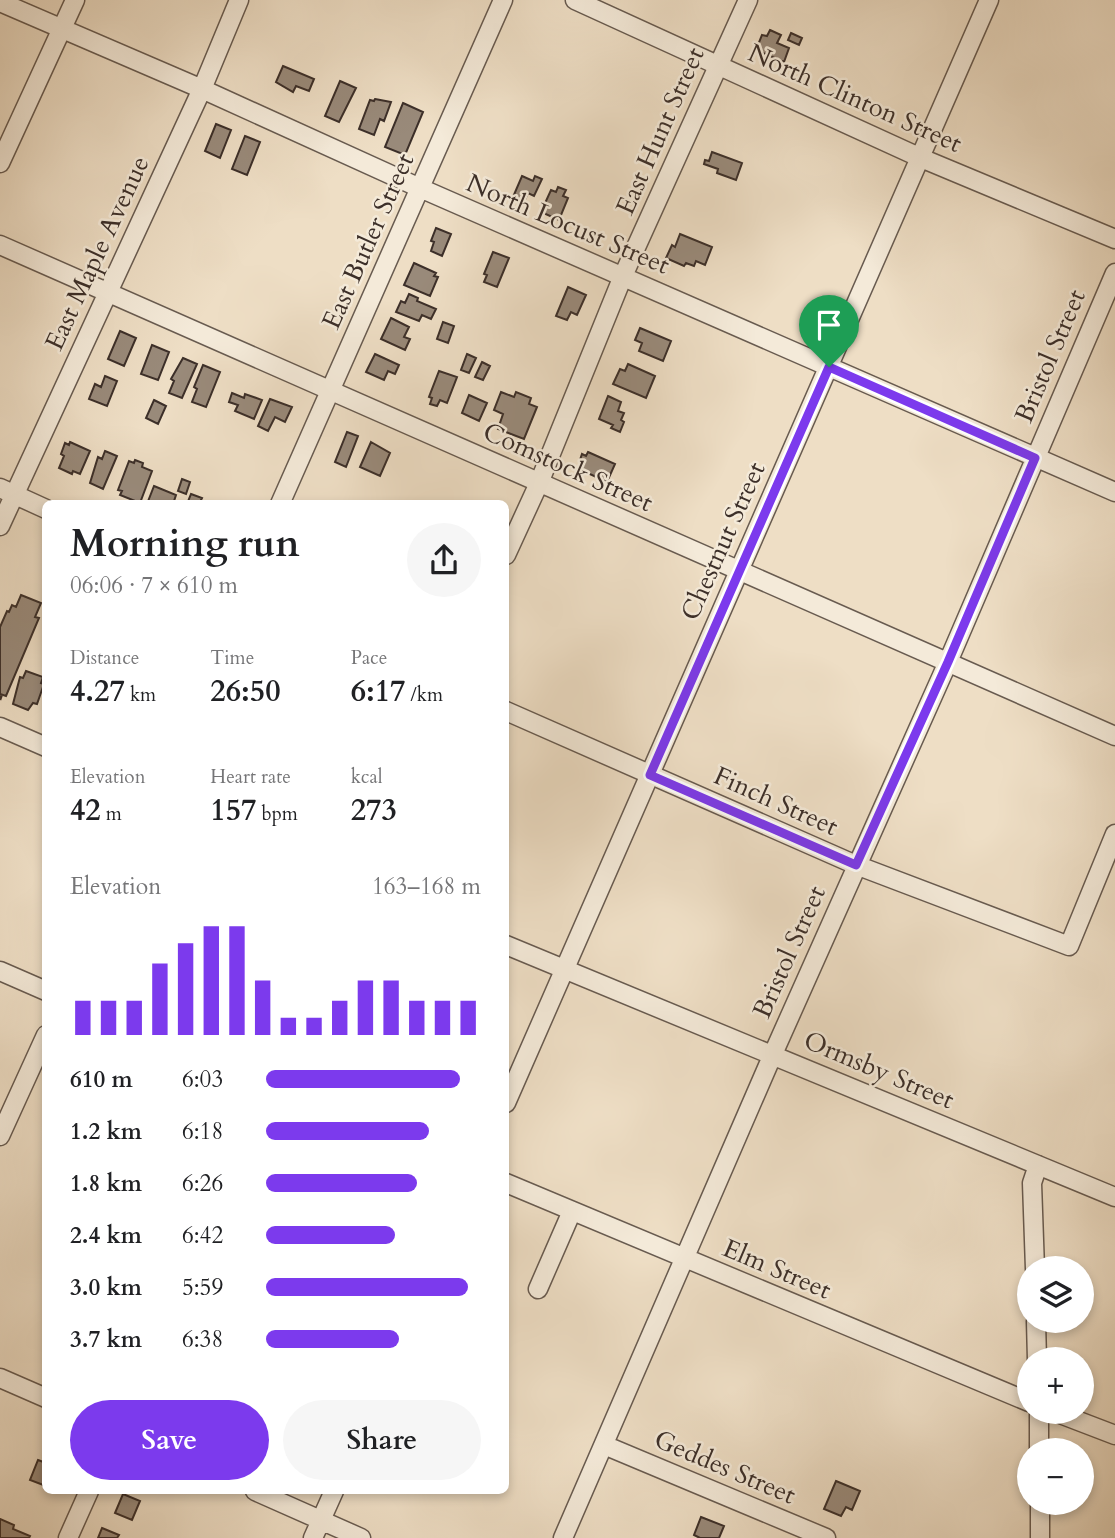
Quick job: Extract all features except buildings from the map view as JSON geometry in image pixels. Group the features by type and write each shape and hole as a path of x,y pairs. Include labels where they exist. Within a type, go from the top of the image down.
{"street":[{"path":"0,163 75,0"},
{"name":"East Maple Avenue","path":"0,526 8,491 108,292 202,89 239,0"},
{"name":"East Butler Street","path":"282,500 503,0"},
{"name":"North Clinton Street","path":"575,0 920,158 1115,239"},
{"name":"East Hunt Street","path":"509,548 539,483 623,276 748,0"},
{"name":"Chestnut Street","path":"509,1096 989,0"},
{"name":"North Locust Street","path":"0,2 1115,492"},
{"name":"Comstock Street","path":"0,244 1115,736"},
{"name":"Bristol Street","path":"563,1538 856,865 948,662 1115,273"},
{"path":"8,491 42,507"},
{"name":"Finch Street","path":"509,712 856,865 1069,947 1115,834"},
{"path":"0,727 42,745"},
{"name":"Ormsby Street","path":"509,946 1115,1196"},
{"path":"0,971 42,989"},
{"path":"0,1136 42,1044"},
{"path":"1035,1256 1032,1182 1038,1165"},
{"name":"Elm Street","path":"509,1184 1017,1397"},
{"path":"538,1289 572,1211"},
{"path":"0,1378 42,1396"},
{"path":"1086,1424 1115,1435"},
{"name":"Geddes Street","path":"604,1445 826,1538"},
{"path":"68,1538 88,1494"},
{"path":"263,1494 361,1538"},
{"path":"313,1538 333,1494"},
{"path":"1040,1515 1040,1538"}],"route":[{"path":"829,367 1035,458 948,662 856,865 650,775 829,367"}]}
